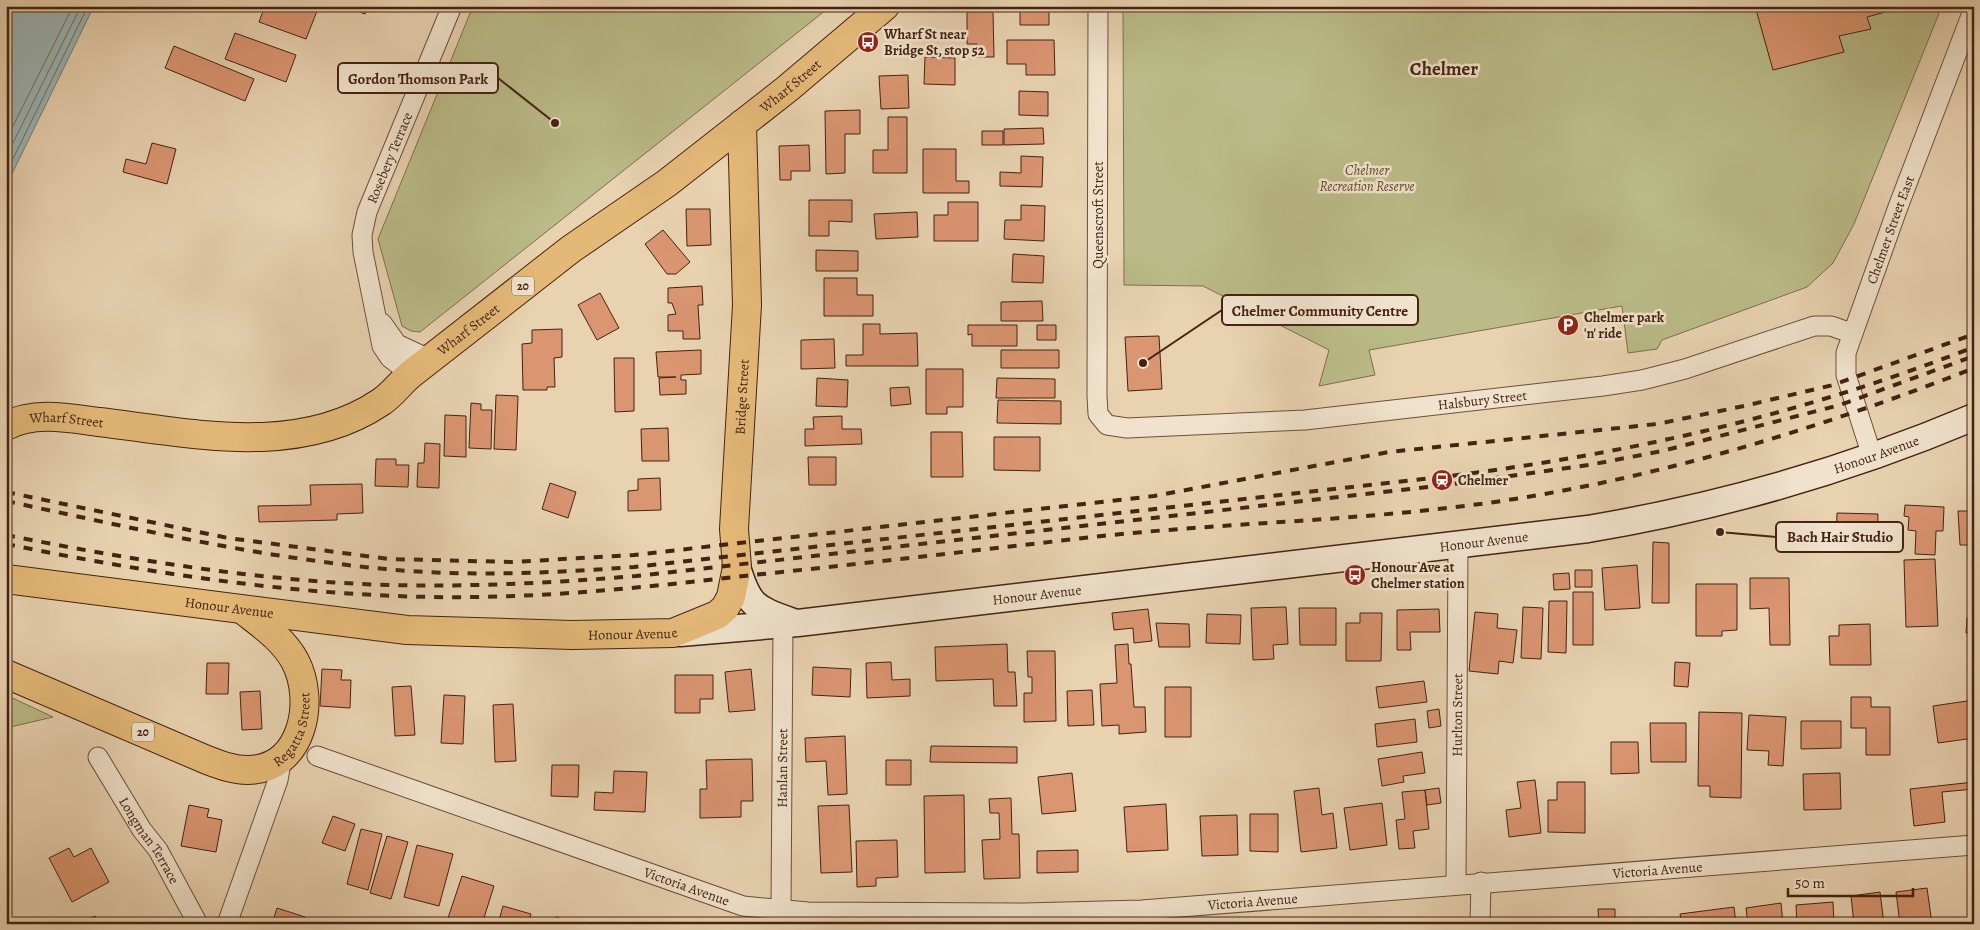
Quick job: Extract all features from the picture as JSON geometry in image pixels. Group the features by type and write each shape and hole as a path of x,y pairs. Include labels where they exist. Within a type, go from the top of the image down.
{"main road":[{"name":"Wharf Street","path":"6,426 23,419 43,417 228,436 285,435 328,426 365,411 394,392 420,367 571,249 666,183 742,124 827,56 885,6"},
{"name":"Bridge Street","path":"673,633 712,617 722,610 732,597 737,568 734,529 747,305 742,124"},
{"name":"Honour Avenue","path":"6,579 407,630 572,635 673,633 791,624 1458,546 1628,522 1826,472 1974,417"},
{"path":"737,568 746,592 754,605 791,624"},
{"name":"Regatta Street","path":"243,610 283,643 294,658 301,677 304,699 302,724 295,744 282,757"},
{"name":"20","path":"6,674 228,767 254,770 282,757"}],"street":[{"name":"Rosebery Terrace","path":"420,367 385,351 381,342 378,316 363,252 362,235 367,212 452,6"},
{"name":"Queenscroft Street","path":"1098,6 1097,396 1098,414 1103,423"},
{"name":"Chelmer Street East","path":"1872,456 1845,368 1846,352 1967,48 1974,8"},
{"name":"Halsbury Street","path":"1103,423 1120,428 1305,420 1603,386 1642,380 1685,369 1807,328 1827,326 1852,333"},
{"name":"Hurlton Street","path":"1456,884 1458,546"},
{"name":"Hanlan Street","path":"776,915 791,624"},
{"name":"Victoria Avenue","path":"317,756 743,906 776,915 1084,913 1974,845"},
{"name":"Longman Terrace","path":"98,757 142,830 158,850 198,924"},
{"name":"Regatta Street","path":"227,924 278,780 282,757"},
{"path":"1480,924 1481,882"}],"green space":[{"path":"473,6 831,6 420,332 411,331 402,326 378,239"},
{"name":"Chelmer Recreation Reserve","path":"1123,6 1942,6 1854,224 1833,263 1807,287 1662,340 1657,349 1628,353 1622,306 1369,350 1375,375 1319,386 1329,350 1203,286 1124,285"},
{"path":"6,695 53,717 6,728"}],"water":[{"path":"6,6 94,6 6,186"}],"building":[{"path":"265,6 319,6 306,39 259,22"},
{"path":"343,6 368,6 365,14"},
{"path":"1020,6 1049,6 1049,25 1020,25"},
{"path":"1755,6 1907,6 1867,17 1871,29 1839,36 1844,52 1773,70"},
{"path":"967,12 993,12 994,57 977,57 977,44 967,44"},
{"path":"235,33 296,55 286,82 225,59"},
{"path":"1007,40 1054,40 1055,75 1026,75 1026,64 1007,64"},
{"path":"174,46 254,79 245,101 165,68"},
{"path":"925,57 955,58 955,85 924,84"},
{"path":"908,75 909,108 881,109 879,76"},
{"path":"1019,91 1048,92 1048,116 1019,115"},
{"path":"860,110 860,134 845,134 845,173 826,174 825,111"},
{"path":"888,117 907,117 907,173 873,173 873,150 888,150"},
{"path":"1043,128 1044,144 1004,145 1004,129"},
{"path":"982,131 1003,131 1003,145 982,145"},
{"path":"152,143 176,149 167,184 123,172 126,159 146,164"},
{"path":"809,145 810,171 791,171 791,180 780,180 779,146"},
{"path":"923,149 956,149 956,181 969,181 969,193 923,193"},
{"path":"1021,156 1043,157 1042,187 1000,186 1000,172 1021,173"},
{"path":"1973,193 1974,193 1973,231"},
{"path":"809,200 852,200 852,222 829,221 829,236 809,236"},
{"path":"948,202 978,202 978,241 934,241 934,215 948,215"},
{"path":"1021,205 1045,206 1044,241 1004,239 1005,220 1021,220"},
{"path":"686,209 710,209 711,245 687,246"},
{"path":"917,212 918,237 876,239 874,214"},
{"path":"663,230 690,262 676,274 667,274 645,244"},
{"path":"816,250 858,251 858,271 816,271"},
{"path":"1013,254 1044,256 1043,283 1012,282"},
{"path":"824,278 857,278 857,295 873,295 873,316 824,316"},
{"path":"702,286 703,305 698,305 700,339 683,339 683,331 668,331 668,315 676,314 672,303 668,303 668,288"},
{"path":"600,293 619,328 597,340 578,305"},
{"path":"1042,301 1043,321 1001,321 1001,302"},
{"path":"863,324 880,324 880,334 917,333 918,366 846,366 846,355 863,355"},
{"path":"968,325 1017,325 1017,346 972,346 972,334 968,335"},
{"path":"1037,325 1056,325 1056,340 1037,340"},
{"path":"562,329 562,357 554,358 555,387 547,387 547,390 523,390 522,344 532,343 532,330"},
{"path":"1159,336 1162,389 1128,391 1125,337"},
{"path":"834,339 835,368 801,369 801,340"},
{"path":"701,350 701,374 681,375 681,380 686,380 686,394 660,395 659,378 676,377 658,377 656,352"},
{"path":"1001,350 1059,350 1059,368 1001,368"},
{"path":"614,358 634,358 634,411 615,412"},
{"path":"926,369 963,369 963,407 947,407 947,414 926,414"},
{"path":"817,378 848,380 847,407 816,406"},
{"path":"997,378 1055,379 1055,398 996,398"},
{"path":"909,387 911,404 891,406 890,388"},
{"path":"496,395 518,396 516,450 494,449"},
{"path":"998,400 1061,401 1061,424 997,423"},
{"path":"471,403 481,404 481,410 492,410 491,449 469,448"},
{"path":"445,415 466,416 466,457 444,456"},
{"path":"842,416 842,429 861,429 862,444 805,446 805,429 814,429 813,417"},
{"path":"668,428 669,461 642,461 641,429"},
{"path":"931,432 962,432 963,477 931,477"},
{"path":"994,437 1040,437 1040,471 994,470"},
{"path":"425,443 440,444 439,488 417,487 418,463 424,463"},
{"path":"808,457 836,457 836,485 809,485"},
{"path":"376,459 396,459 396,465 409,465 408,487 375,486"},
{"path":"660,478 661,510 628,511 628,491 638,490 638,479"},
{"path":"550,483 576,492 568,518 542,509"},
{"path":"362,484 363,513 337,514 337,520 259,522 258,506 311,505 310,485"},
{"path":"1905,505 1944,507 1943,531 1936,531 1935,555 1915,554 1916,531 1908,530 1909,517 1904,516"},
{"path":"1958,511 1974,511 1974,545 1960,545"},
{"path":"1837,513 1878,514 1877,543 1836,542"},
{"path":"1653,542 1669,543 1669,603 1652,603"},
{"path":"1935,559 1938,626 1906,627 1904,560"},
{"path":"1637,565 1640,608 1605,610 1602,568"},
{"path":"1575,570 1592,570 1592,587 1575,587"},
{"path":"1569,573 1570,589 1554,590 1553,574"},
{"path":"1750,578 1789,578 1790,645 1770,645 1769,608 1750,609"},
{"path":"1696,584 1737,584 1737,630 1722,631 1722,636 1696,636"},
{"path":"1573,592 1593,592 1593,645 1573,645"},
{"path":"1549,601 1567,601 1566,653 1548,652"},
{"path":"1286,607 1288,644 1273,645 1274,659 1253,660 1251,608"},
{"path":"1523,607 1543,608 1541,659 1521,658"},
{"path":"1299,608 1336,608 1336,645 1300,645"},
{"path":"1148,609 1152,641 1134,643 1133,628 1114,630 1112,613"},
{"path":"1439,609 1440,632 1410,632 1411,650 1397,650 1397,610"},
{"path":"1475,612 1498,614 1497,628 1517,630 1513,663 1499,661 1498,674 1469,671"},
{"path":"1360,613 1382,613 1381,661 1346,661 1346,623 1360,623"},
{"path":"1207,614 1241,615 1240,644 1206,643"},
{"path":"1967,618 1974,618 1974,633 1966,633"},
{"path":"1156,623 1189,624 1190,647 1159,647"},
{"path":"1870,624 1871,665 1830,665 1829,636 1839,636 1839,625"},
{"path":"1007,644 1008,672 1015,672 1017,706 994,706 993,679 936,681 935,647"},
{"path":"1128,644 1134,707 1145,707 1146,732 1119,734 1119,725 1102,726 1100,684 1117,683 1115,645"},
{"path":"1027,651 1055,651 1056,721 1024,722 1024,693 1032,693 1032,677 1028,677"},
{"path":"891,662 892,680 910,679 910,696 867,698 866,663"},
{"path":"1675,662 1690,663 1688,687 1674,686"},
{"path":"207,663 229,663 228,694 206,694"},
{"path":"813,667 851,669 850,697 812,695"},
{"path":"322,669 342,670 341,680 351,680 350,708 320,706"},
{"path":"751,669 755,710 729,712 725,672"},
{"path":"675,675 713,675 713,699 700,699 700,713 675,713"},
{"path":"1424,681 1427,702 1379,708 1376,687"},
{"path":"411,686 415,735 395,736 392,687"},
{"path":"1165,687 1191,687 1191,737 1165,737"},
{"path":"1092,690 1094,725 1068,726 1067,691"},
{"path":"260,691 262,729 242,730 240,692"},
{"path":"444,695 465,696 463,744 441,743"},
{"path":"1851,697 1871,697 1871,707 1890,707 1890,755 1866,755 1866,728 1851,728"},
{"path":"1974,700 1974,738 1938,743 1933,706"},
{"path":"513,704 516,761 495,762 493,705"},
{"path":"1439,709 1441,726 1429,728 1427,711"},
{"path":"1699,712 1742,713 1741,798 1710,797 1710,786 1698,786"},
{"path":"1749,715 1786,717 1783,766 1768,765 1769,751 1747,750"},
{"path":"1415,719 1417,742 1377,747 1375,724"},
{"path":"1801,721 1841,721 1841,748 1801,749"},
{"path":"1650,723 1686,723 1686,762 1651,762"},
{"path":"845,736 847,794 828,795 826,761 806,762 805,738"},
{"path":"1611,742 1638,742 1639,773 1611,774"},
{"path":"931,746 1017,747 1017,763 930,762"},
{"path":"1422,752 1425,773 1403,776 1404,782 1382,786 1378,759"},
{"path":"752,759 753,801 741,801 741,817 700,818 700,789 707,789 706,760"},
{"path":"886,760 911,760 911,785 886,785"},
{"path":"552,765 579,765 578,797 551,796"},
{"path":"614,771 647,772 645,812 594,810 595,792 613,793"},
{"path":"1072,773 1076,811 1042,814 1038,777"},
{"path":"1840,773 1841,809 1804,810 1803,774"},
{"path":"1535,780 1541,833 1509,837 1506,810 1521,808 1517,782"},
{"path":"1557,782 1585,782 1585,833 1548,832 1548,800 1557,800"},
{"path":"1974,782 1974,789 1942,792 1945,822 1914,826 1910,789"},
{"path":"1319,788 1322,815 1333,813 1337,848 1301,852 1294,791"},
{"path":"1439,788 1441,803 1427,805 1425,790"},
{"path":"1425,790 1429,829 1413,831 1415,848 1399,849 1396,820 1405,819 1402,792"},
{"path":"964,795 965,872 925,873 924,796"},
{"path":"1011,798 1012,834 1019,834 1020,878 984,879 982,840 1000,839 999,813 990,813 989,799"},
{"path":"1382,803 1387,845 1350,850 1344,808"},
{"path":"1166,804 1168,850 1127,852 1124,807"},
{"path":"189,805 209,809 207,817 222,820 216,852 181,846"},
{"path":"849,805 852,872 821,873 818,806"},
{"path":"1250,814 1278,814 1278,852 1250,851"},
{"path":"1237,815 1238,855 1202,856 1200,816"},
{"path":"333,816 355,824 345,851 322,843"},
{"path":"361,829 382,834 368,890 347,884"},
{"path":"387,836 408,842 391,899 370,893"},
{"path":"897,840 898,877 876,878 876,886 857,887 856,841"},
{"path":"417,845 453,854 439,906 404,897"},
{"path":"69,848 74,857 91,848 109,882 72,902 49,858"},
{"path":"1078,850 1078,872 1037,873 1037,851"},
{"path":"462,876 494,886 482,924 465,924 448,918"},
{"path":"1927,888 1932,924 1900,924 1896,892"},
{"path":"1880,892 1884,924 1854,924 1851,896"},
{"path":"1833,902 1834,924 1797,924 1796,905"},
{"path":"1781,903 1783,924 1748,924 1746,908"},
{"path":"503,906 531,914 528,924 498,924"},
{"path":"1734,907 1736,924 1682,924 1680,914"},
{"path":"277,908 305,917 303,924 272,924"},
{"path":"1598,909 1615,909 1615,924 1599,924"},
{"path":"95,916 100,924 80,924"},
{"path":"556,917 582,924 555,924"},
{"path":"1547,919 1548,924 1513,924 1513,923"},
{"path":"1648,919 1648,924 1621,923"}],"railway":[{"path":"6,492 228,538 389,559 512,562 634,555 1154,496 1389,452 1657,424 1833,385 1974,334"},
{"path":"6,501 242,549 337,564 447,573 510,573 634,567 1442,477 1579,457 1646,444 1777,412 1843,393 1974,347"},
{"path":"6,535 196,568 339,583 481,585 636,576 1446,485 1589,465 1662,451 1840,405 1974,356"},
{"path":"6,544 195,577 323,592 386,596 450,597 544,595 634,588 1102,536 1380,515 1535,496 1663,469 1727,452 1853,413 1974,368"}],"place":[{"name":"Wharf St near Bridge St, stop 52","path":"868,42"},
{"name":"Gordon Thomson Park","path":"555,123"},
{"name":"Chelmer park 'n' ride","path":"1568,325"},
{"name":"Chelmer Community Centre","path":"1143,363"},
{"name":"Chelmer","path":"1442,480"},
{"name":"Bach Hair Studio","path":"1720,532"},
{"name":"Honour Ave at Chelmer station","path":"1355,575"}],"district":[{"name":"Chelmer","path":"1444,68"}]}
